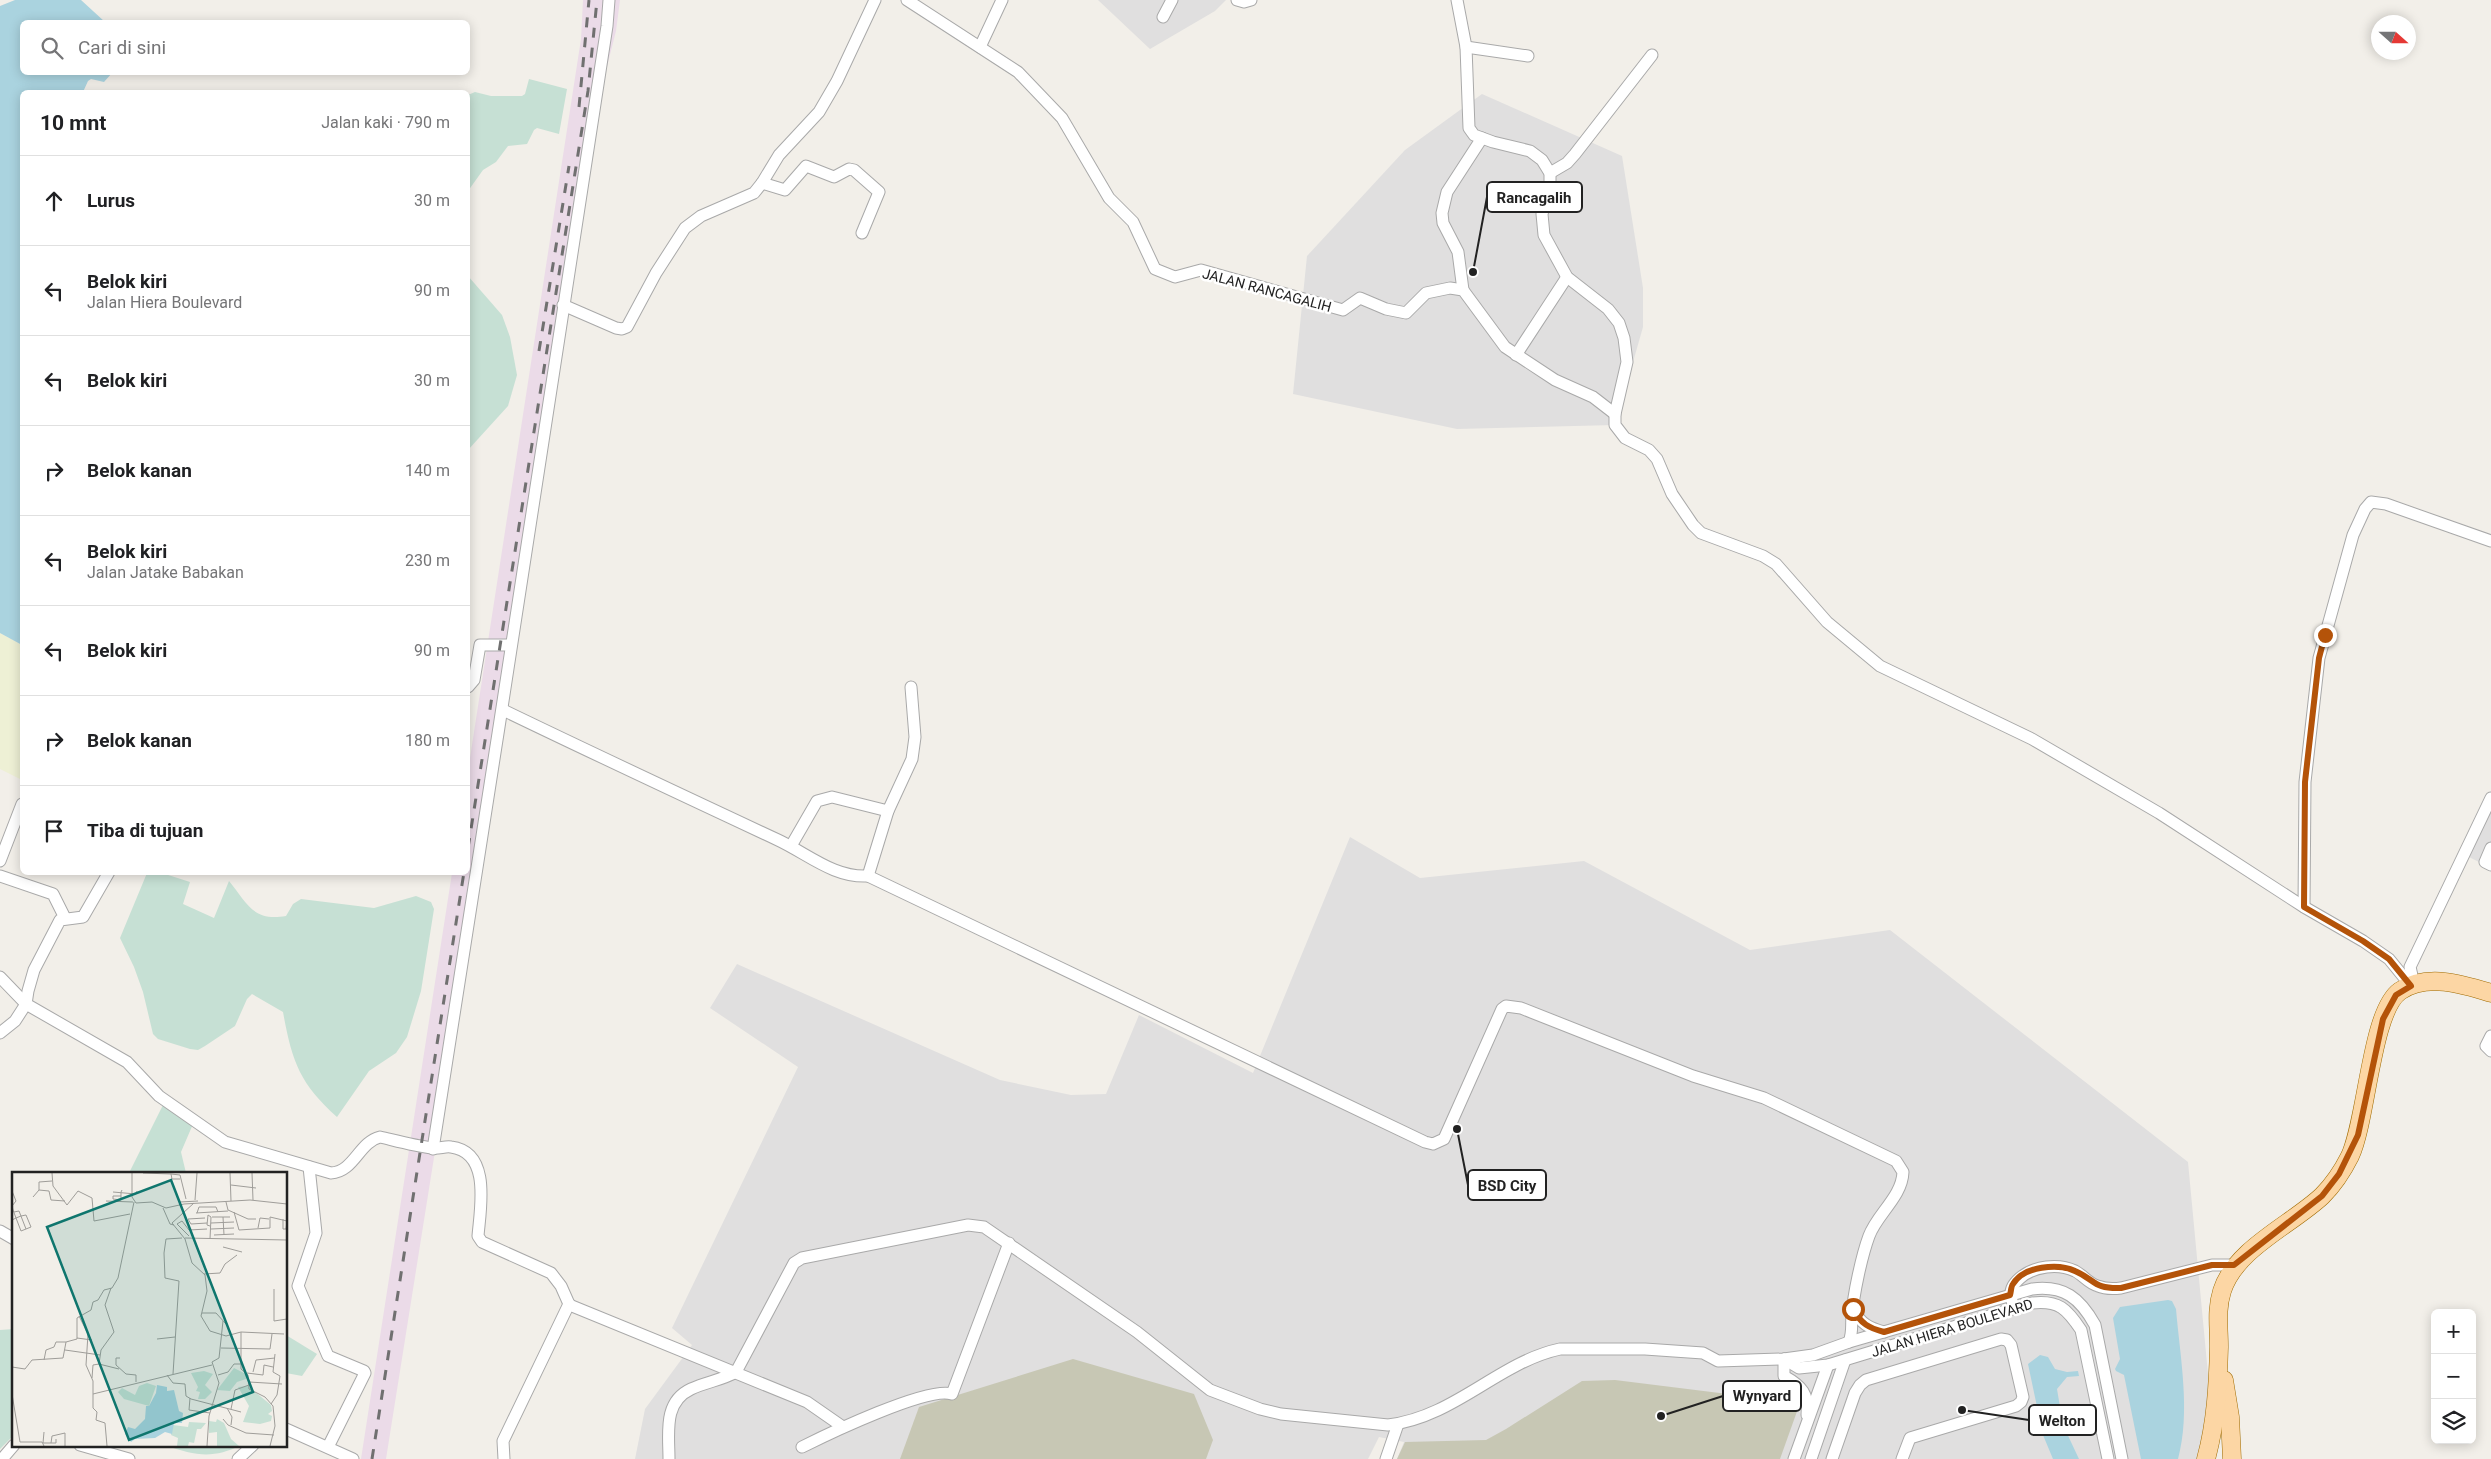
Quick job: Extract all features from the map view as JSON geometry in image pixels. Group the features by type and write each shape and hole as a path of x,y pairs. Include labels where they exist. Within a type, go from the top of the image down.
{"main road":[{"path":"2232,1459 2230,1417 2219,1345 2217,1311 2222,1289 2234,1265 2322,1196 2339,1174 2358,1135 2383,1019 2396,995 2413,985 2432,981 2466,985 2491,993"},
{"path":"2206,1459 2213,1429 2219,1345"}],"street":[{"path":"434,1149 503,710 511,645 607,26 609,0"},
{"path":"563,305 616,328 622,329 627,327 656,274 685,228 701,216 745,198 762,183 779,154 825,103 875,0"},
{"name":"JALAN RANCAGALIH","path":"908,0 1018,72 1062,118 1109,198 1133,222 1155,269 1175,277 1201,270 1339,310 1343,310 1360,298 1386,309 1406,314 1426,292 1450,288 1463,290"},
{"path":"980,46 1002,0"},
{"path":"1163,17 1172,0"},
{"path":"1236,0 1244,2 1252,0"},
{"path":"1457,0 1466,47 1469,128 1474,135 1530,151 1542,160 1550,174 1550,185 1542,214 1544,235 1567,277 1608,309 1619,323 1624,338 1626,362 1615,414 1615,425 1619,432 1649,450 1657,459 1672,494 1693,526 1701,533 1763,556 1776,564 1827,622 1880,666 2032,739 2159,813 2304,907 2363,941 2389,959 2413,985"},
{"path":"1466,47 1528,56"},
{"path":"1550,174 1567,164 1652,55"},
{"path":"1482,138 1447,192 1442,213 1443,223 1458,252 1463,290 1500,342 1516,355 1555,380 1593,397 1615,414"},
{"path":"762,183 785,190 806,166 834,177 849,169 854,170 879,192 862,233"},
{"path":"1516,355 1567,277"},
{"path":"2304,907 2305,782 2319,658 2353,536 2365,509 2371,502 2386,504 2491,541"},
{"path":"470,684 474,680 480,645 511,645"},
{"path":"868,876 888,811 913,752 915,737 911,687"},
{"path":"503,710 790,846 837,872 849,876 868,876 1433,1144 1444,1139 1502,1009 1506,1006 1521,1008 1708,1081 1764,1098 1896,1161 1900,1167 1902,1180 1869,1236 1853,1309 1853,1332 1845,1344 1845,1360 1810,1459"},
{"path":"790,846 817,800 824,797 832,797 888,811"},
{"path":"2413,985 2410,967 2491,798"},
{"path":"0,861 20,809"},
{"path":"2491,848 2485,862 2491,865"},
{"path":"0,1033 16,1021 26,1004 34,970 53,930 60,920 83,917 107,875"},
{"path":"0,876 53,894 65,918"},
{"path":"0,977 26,1004 127,1062 160,1096 225,1142 309,1167 337,1173 344,1170 374,1138 380,1137 434,1149 452,1147 463,1152 474,1162 482,1187 478,1236 482,1242 551,1273 557,1279 568,1304 816,1406 843,1427"},
{"path":"2491,1036 2486,1046 2491,1051"},
{"path":"309,1167 316,1233 298,1286 328,1356 364,1371 328,1447"},
{"path":"669,1459 669,1416 674,1404 681,1395 692,1389 736,1372 794,1263 802,1258 968,1225 984,1227 1009,1243 1138,1332 1210,1390 1260,1409 1281,1414 1388,1426 1432,1414 1525,1361 1547,1352 1560,1349 1646,1349 1702,1353 1718,1361 1784,1359 1784,1376 1796,1383 1808,1402 1805,1429"},
{"path":"0,1230 12,1238"},
{"path":"802,1447 843,1427 944,1391 952,1394 1009,1243"},
{"path":"2015,1308 2010,1295 2013,1284 2025,1274 2040,1268 2058,1266 2075,1271 2096,1286 2109,1289 2121,1288 2212,1265 2234,1265"},
{"name":"JALAN HIERA BOULEVARD","path":"1784,1359 1824,1351 2010,1295 2047,1287 2067,1293 2085,1306 2095,1325 2122,1459"},
{"name":"JALAN HIERA BOULEVARD","path":"1784,1359 1799,1368 1828,1365 2015,1308 2047,1301 2062,1306 2072,1316 2081,1330 2108,1459"},
{"path":"504,1459 504,1441 568,1304"},
{"path":"1853,1309 1859,1320 1869,1328 1884,1332"},
{"path":"1832,1459 1855,1393 1866,1380 2001,1339 2007,1340 2011,1345 2023,1397 2021,1402 2016,1406 1910,1438 1902,1459"},
{"path":"1794,1459 1828,1365 1824,1351"},
{"path":"1386,1459 1398,1424"},
{"path":"288,1430 353,1459"},
{"path":"2,1459 13,1446"},
{"path":"83,1446 116,1458 129,1459"},
{"path":"238,1459 252,1446"}],"shaded area":[{"path":"583,0 620,0 616,31 597,106 553,410 386,1459 361,1459 452,875 470,875 470,758 581,39"},
{"path":"1098,0 1226,0 1215,11 1150,49"},
{"path":"529,79 567,89 559,134 537,128 527,144 508,146 496,162 483,170 470,188 470,94 475,92 491,96 522,96 525,94"},
{"path":"1482,94 1622,156 1643,288 1643,327 1615,425 1457,429 1293,394 1307,256 1405,150"},
{"path":"470,278 502,315 510,337 517,375 508,406 470,448"},
{"path":"0,633 20,644 20,779 0,769"},
{"path":"2491,802 2491,868 2467,856"},
{"path":"1350,837 1420,878 1584,861 1750,950 1890,930 2188,1162 2216,1459 1397,1459 1404,1442 1379,1437 1368,1459 635,1459 645,1409 692,1345 672,1328 798,1067 710,1008 737,964 1000,1080 1071,1095 1106,1094 1139,1015 1253,1073"},
{"path":"146,875 168,875 190,882 183,904 214,918 229,881 252,909 266,916 286,916 293,904 301,899 374,908 416,896 431,902 434,909 421,991 407,1037 396,1053 369,1071 337,1117 314,1093 299,1070 290,1044 283,1012 252,994 247,999 235,1026 198,1050 158,1039 153,1034 143,992 134,967 120,938"},
{"path":"164,1103 193,1124 181,1152 186,1172 130,1172"},
{"path":"12,1329 12,1437 0,1449 0,1330"},
{"path":"288,1336 317,1354 302,1376 288,1373"},
{"path":"1073,1359 1194,1394 1213,1440 1206,1459 900,1459 919,1407"},
{"path":"1615,1380 1800,1403 1780,1459 1397,1459 1405,1442 1486,1440 1582,1381"},
{"path":"167,1446 239,1446 213,1454 186,1452"}],"water":[{"path":"15,0 81,0 103,20 20,20 20,75 110,75 104,82 91,79 84,90 20,90 20,644 0,633 0,6"},
{"path":"2172,1301 2176,1309 2182,1365 2184,1422 2182,1441 2178,1459 2141,1459 2124,1375 2115,1369 2120,1359 2113,1318 2120,1307"},
{"path":"2040,1355 2048,1357 2055,1369 2067,1372 2078,1371 2079,1376 2067,1377 2057,1389 2063,1425 2079,1459 2053,1459 2043,1435 2028,1364"}],"railway":[{"path":"579,107 589,0"},
{"path":"470,835 588,91 597,0"},
{"path":"539,351 569,166"},
{"path":"372,1459 464,875"}],"place":[{"name":"Rancagalih","path":"1473,272"},
{"name":"BSD City","path":"1457,1129"},
{"name":"Welton","path":"1962,1410"},
{"name":"Wynyard","path":"1661,1416"}],"route":[{"path":"1853,1309 1859,1320 1869,1328 1884,1332 2010,1295 2013,1284 2025,1274 2040,1268 2058,1266 2075,1271 2096,1286 2109,1289 2121,1288 2150,1279 2212,1265 2234,1265 2322,1196 2339,1174 2350,1155 2358,1135 2376,1044 2383,1019 2396,995 2411,986 2389,959 2363,941 2304,907 2305,782 2319,658 2325,635"}]}
